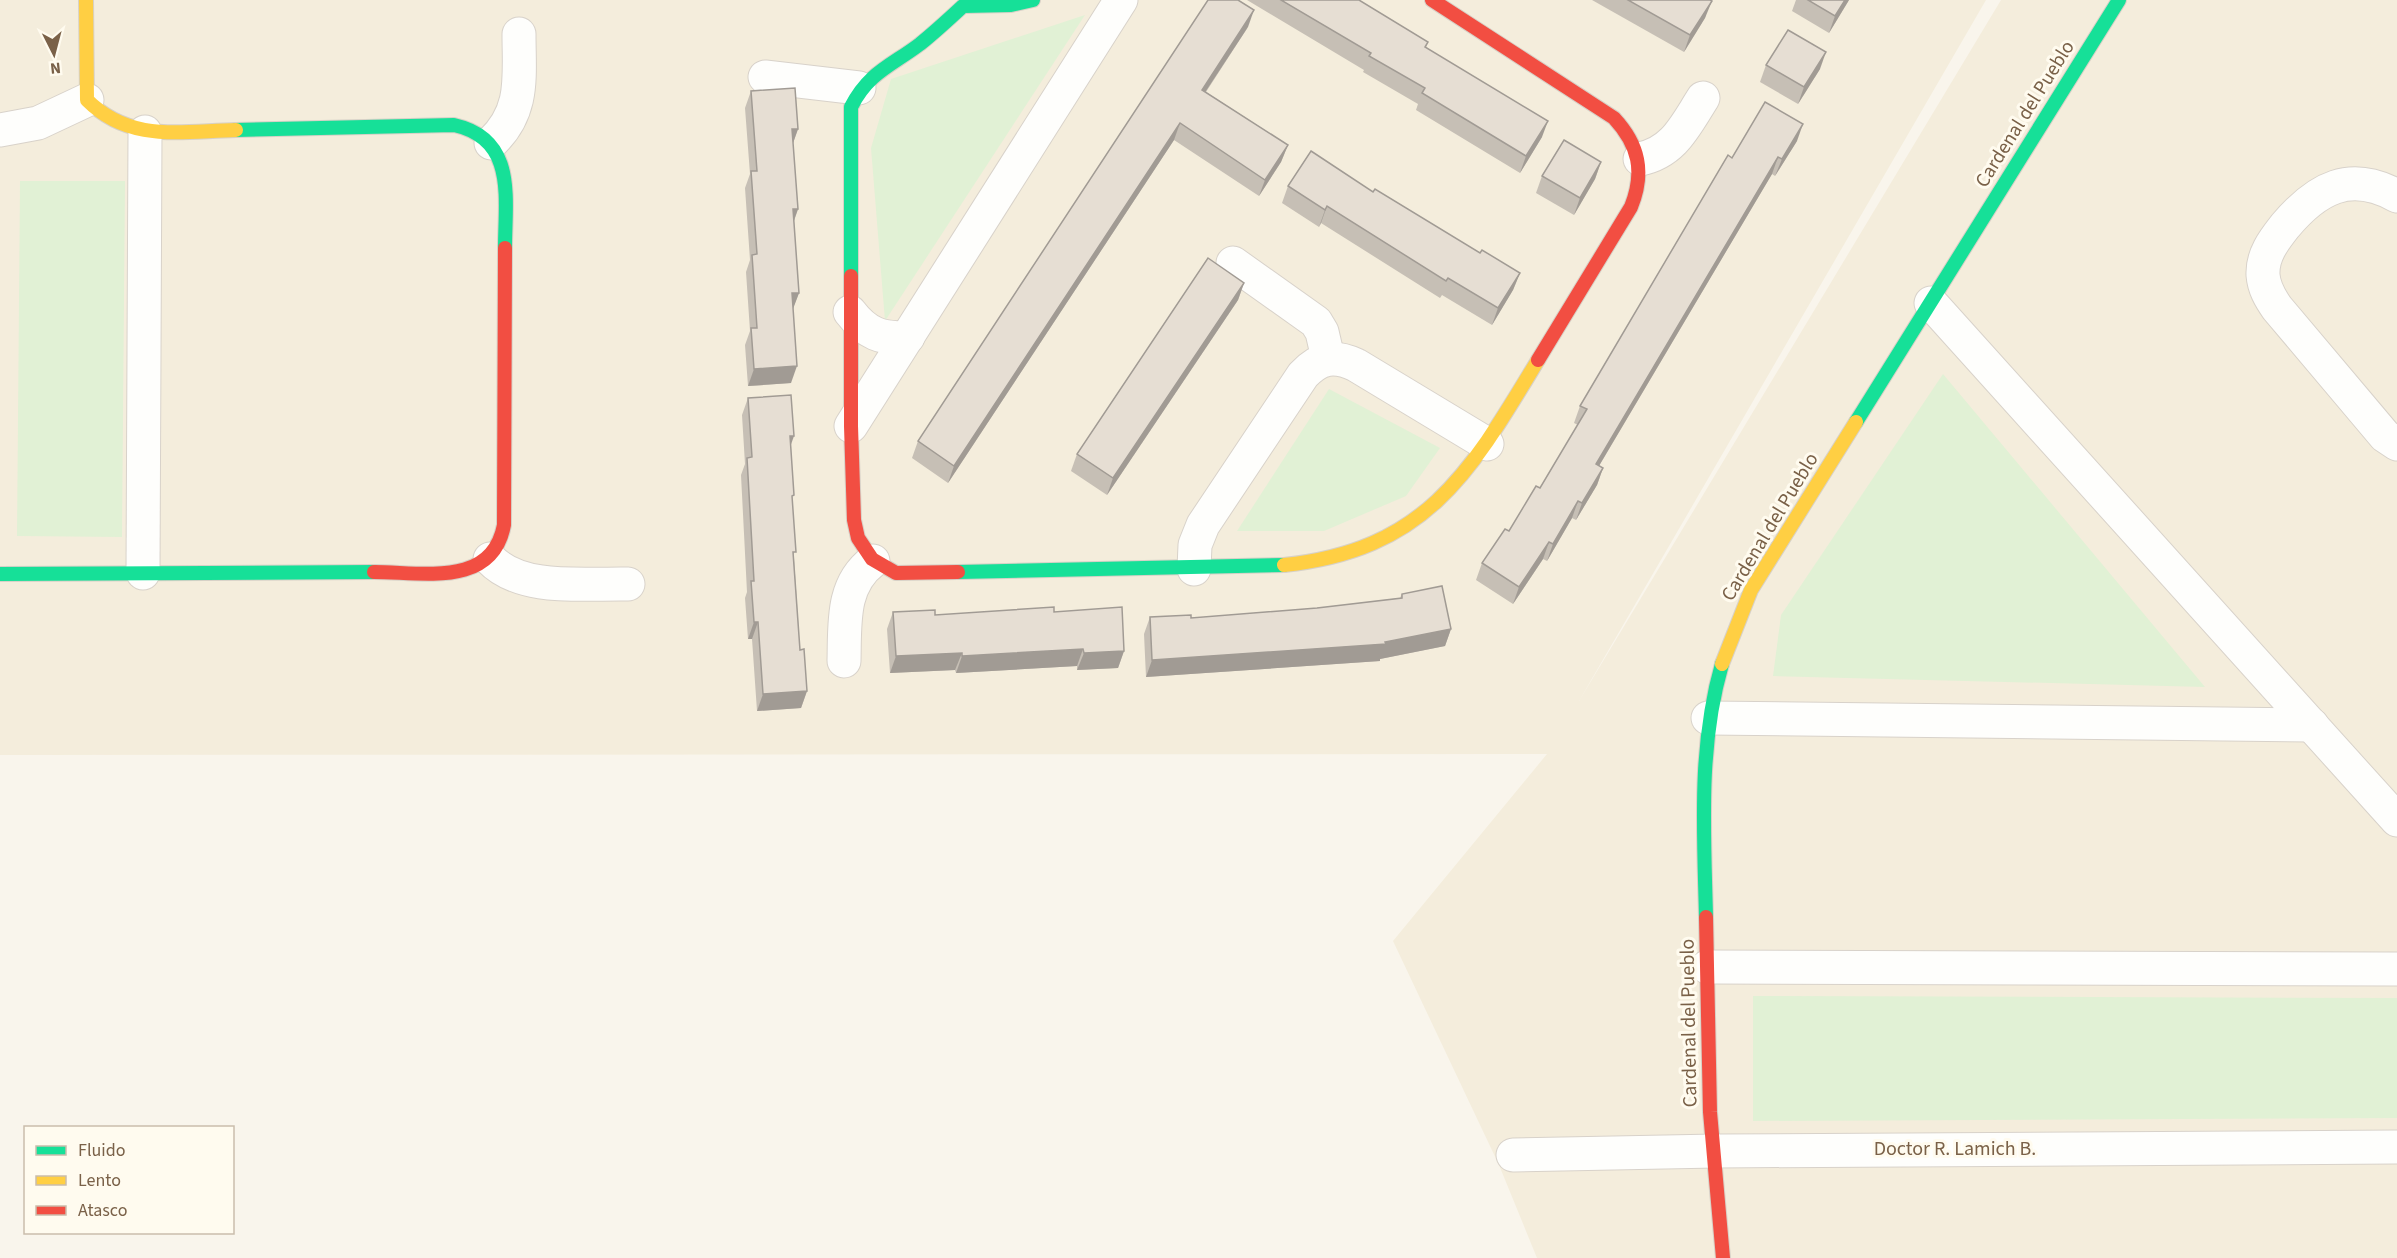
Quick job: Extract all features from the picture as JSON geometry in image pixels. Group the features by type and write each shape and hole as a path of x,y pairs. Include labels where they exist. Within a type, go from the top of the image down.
{"street":[{"path":"0,574 454,572 479,567 489,560 498,550 504,525 505,184 500,154 491,143 468,127 454,125 146,132 112,121 87,100 86,0"},
{"path":"1033,0 1011,5 960,3 918,46 872,74 859,88 851,106 849,126 851,426 856,534 862,549 873,561 896,573 1194,569 1295,565 1359,550 1392,536 1447,495 1487,444 1631,207 1638,192 1640,159 1630,136 1614,118 1432,0"},
{"name":"Cardenal del Pueblo","path":"1723,1258 1718,1215 1716,1151 1710,1113 1703,772 1708,718 1721,660 1751,590 2119,0"},
{"path":"851,426 1111,6"},
{"path":"491,143 507,126 516,105 519,34"},
{"path":"765,77 859,88"},
{"path":"1640,159 1655,156 1668,148 1679,136 1703,98"},
{"path":"0,130 38,123 87,100"},
{"path":"143,573 146,132"},
{"path":"2397,196 2367,184 2347,184 2317,194 2304,203 2276,237 2269,248 2263,273 2267,292 2277,308 2385,436 2397,444"},
{"path":"1233,263 1316,322 1323,332 1328,358"},
{"path":"1931,303 2312,725 2392,805"},
{"path":"850,312 860,326 875,335 891,339 908,337"},
{"path":"1194,569 1195,545 1203,525 1303,375 1313,364 1328,358 1342,358 1487,444"},
{"path":"489,560 499,570 524,580 628,584"},
{"path":"844,660 849,591 863,568 873,561"},
{"path":"1708,718 2312,725"},
{"path":"1707,967 2397,969"},
{"name":"Doctor R. Lamich B.","path":"1513,1155 1716,1151 2397,1147"}],"shaded area":[{"path":"0,0 1986,0 1579,701 2001,0 2397,0 2397,1258 1537,1258 1499,1165 1393,941 1547,754 0,755"}],"green space":[{"path":"1085,15 885,321 871,148 891,79"},
{"path":"20,181 125,181 122,537 17,536"},
{"path":"1943,374 2205,687 1773,676 1781,615"},
{"path":"1329,389 1440,448 1406,496 1324,531 1237,531"},
{"path":"1753,996 2397,998 2397,1118 1753,1121"}],"building":[{"path":"1208,0 1238,0 1254,10 1202,90 1288,145 1265,180 1180,123 954,466 918,441"},
{"path":"1281,0 1359,0 1428,42 1425,47 1548,121 1526,156 1422,93 1425,88 1369,56 1371,53"},
{"path":"1628,0 1710,0 1712,1 1690,35"},
{"path":"1808,0 1845,0 1835,16"},
{"path":"1788,30 1826,52 1804,87 1766,65"},
{"path":"795,88 798,129 792,129 798,209 793,209 799,293 792,293 797,366 754,369 751,328 757,328 752,255 757,254 751,171 757,171 751,91"},
{"path":"1765,102 1803,124 1782,159 1778,157 1596,464 1603,468 1582,503 1578,501 1553,544 1549,542 1519,587 1482,563 1505,529 1509,531 1536,486 1540,488 1587,409 1580,406 1728,155 1732,158"},
{"path":"1564,140 1601,162 1580,198 1542,176"},
{"path":"1311,151 1373,192 1375,189 1480,253 1482,250 1520,273 1498,308 1448,278 1446,281 1327,206 1325,210 1288,186"},
{"path":"1208,258 1244,283 1113,478 1077,454"},
{"path":"791,395 794,436 790,436 796,552 793,552 800,650 804,649 807,691 763,694 758,622 754,622 751,581 754,581 747,458 752,457 748,398"},
{"path":"1442,586 1451,629 1385,642 1386,644 1152,660 1150,617 1191,615 1191,618 1317,608 1402,598 1402,594"},
{"path":"1054,607 1054,612 1122,607 1124,651 1084,653 1083,649 962,656 962,653 896,656 893,612 935,610 935,615"}],"traffic: fast":[{"path":"851,276 851,107 858,95 873,77 920,44 963,6 1011,5 1033,0"},
{"path":"1856,422 2119,0"},
{"path":"236,130 454,125 474,132 489,143 498,157 503,173 506,210 505,248"},
{"path":"958,572 1284,565"},
{"path":"0,574 374,572"},
{"path":"1706,917 1704,789 1709,726 1722,664"}],"traffic: slow":[{"path":"86,0 87,100 103,114 121,123 157,132 236,130"},
{"path":"1284,565 1333,557 1374,543 1409,523 1439,499 1465,471 1490,438 1538,360"},
{"path":"1722,664 1751,590 1856,422"}],"traffic: jam":[{"path":"1432,0 1614,118 1634,149 1638,182 1631,207 1538,360"},
{"path":"374,572 434,574 453,572 471,568 486,559 497,545 504,525 505,248"},
{"path":"851,276 851,426 854,520 858,538 872,559 896,573 958,572"},
{"path":"1706,917 1710,1112 1723,1258"}]}
